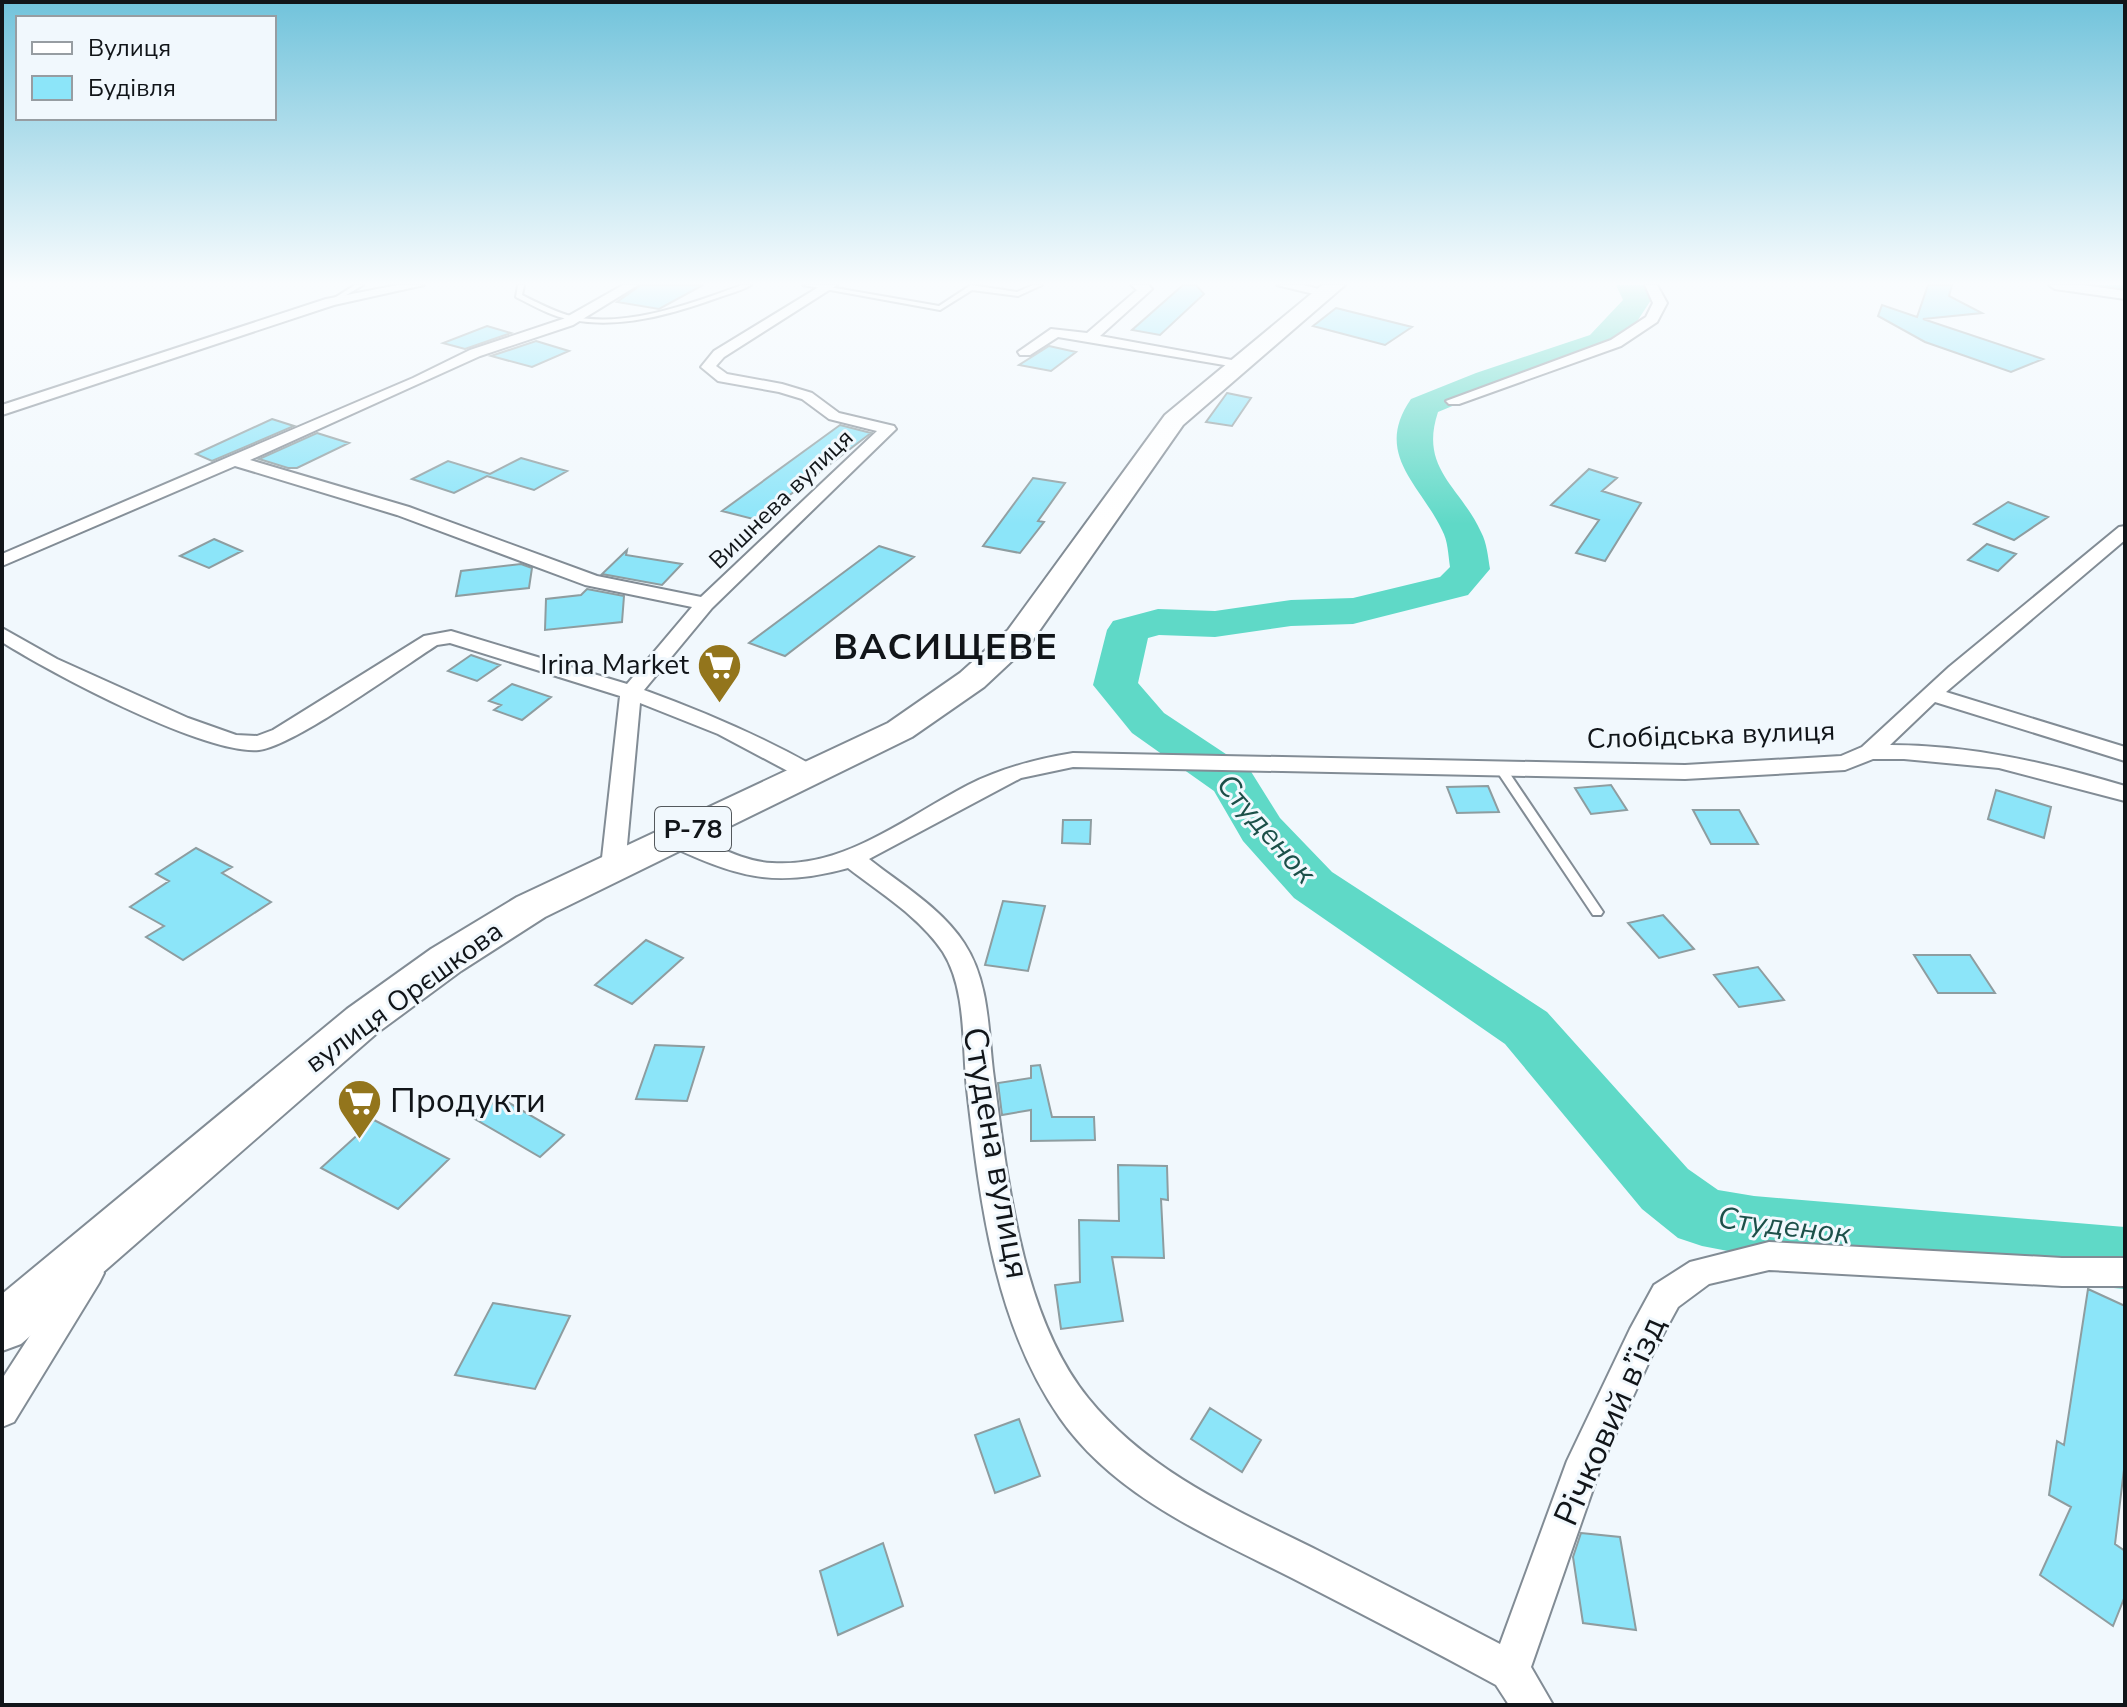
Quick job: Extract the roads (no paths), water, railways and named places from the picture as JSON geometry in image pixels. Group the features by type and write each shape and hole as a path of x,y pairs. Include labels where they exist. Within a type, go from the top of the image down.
{"main road":[{"name":"вулиця Орєшкова","path":"2,1327 362,1021 434,969 531,907 900,730 972,680 1019,637 1168,428 1237,365"}],"street":[{"path":"2,410 140,365"},
{"path":"2,561 236,461 449,365"},
{"name":"Вишнева вулиця","path":"631,692 705,604 888,429 834,416 807,396 782,388 723,378 708,367 710,365"},
{"path":"1454,401 1557,365"},
{"path":"236,461 403,511 592,581 705,604"},
{"name":"Слобідська вулиця","path":"854,860 1014,773 1073,760 1685,772 1845,763 1870,752 1930,694 2125,531"},
{"path":"2,634 50,663 180,723 234,742 259,743 281,735 431,640 451,637 631,692 776,753 809,773"},
{"path":"613,867 631,692"},
{"path":"1930,694 2125,754"},
{"path":"1870,752 1916,751 1994,758 2069,775 2125,794"},
{"path":"674,838 729,863 759,870 792,873 821,870 854,860"},
{"name":"Студена вулиця","path":"854,860 940,931 962,963 969,991 990,1159 1019,1291 1043,1354 1073,1407 1112,1449 1174,1498 1510,1671 1533,1705"},
{"path":"2,1410 116,1229"},
{"name":"Річковий в’їзд","path":"1510,1671 1585,1461 1642,1340 1666,1296 1701,1272 1769,1256 2062,1272 2125,1272"}],"lane":[{"path":"1500,767 1597,912"}],"waterway":[{"name":"Студенок","path":"1532,365 1423,406 1416,427 1414,445 1417,460 1423,474 1462,531 1467,550 1470,569 1454,586 1353,611 1291,613 1215,624 1158,622 1128,630 1115,685 1148,723 1233,781 1261,829 1313,885 1526,1028 1665,1189 1702,1217 1754,1226 2125,1258"}],"place":[{"name":"Irina Market","path":"720,704"},
{"name":"Продукти","path":"359,1140"}],"district":[{"name":"ВАСИЩЕВЕ","path":"946,647"}]}
